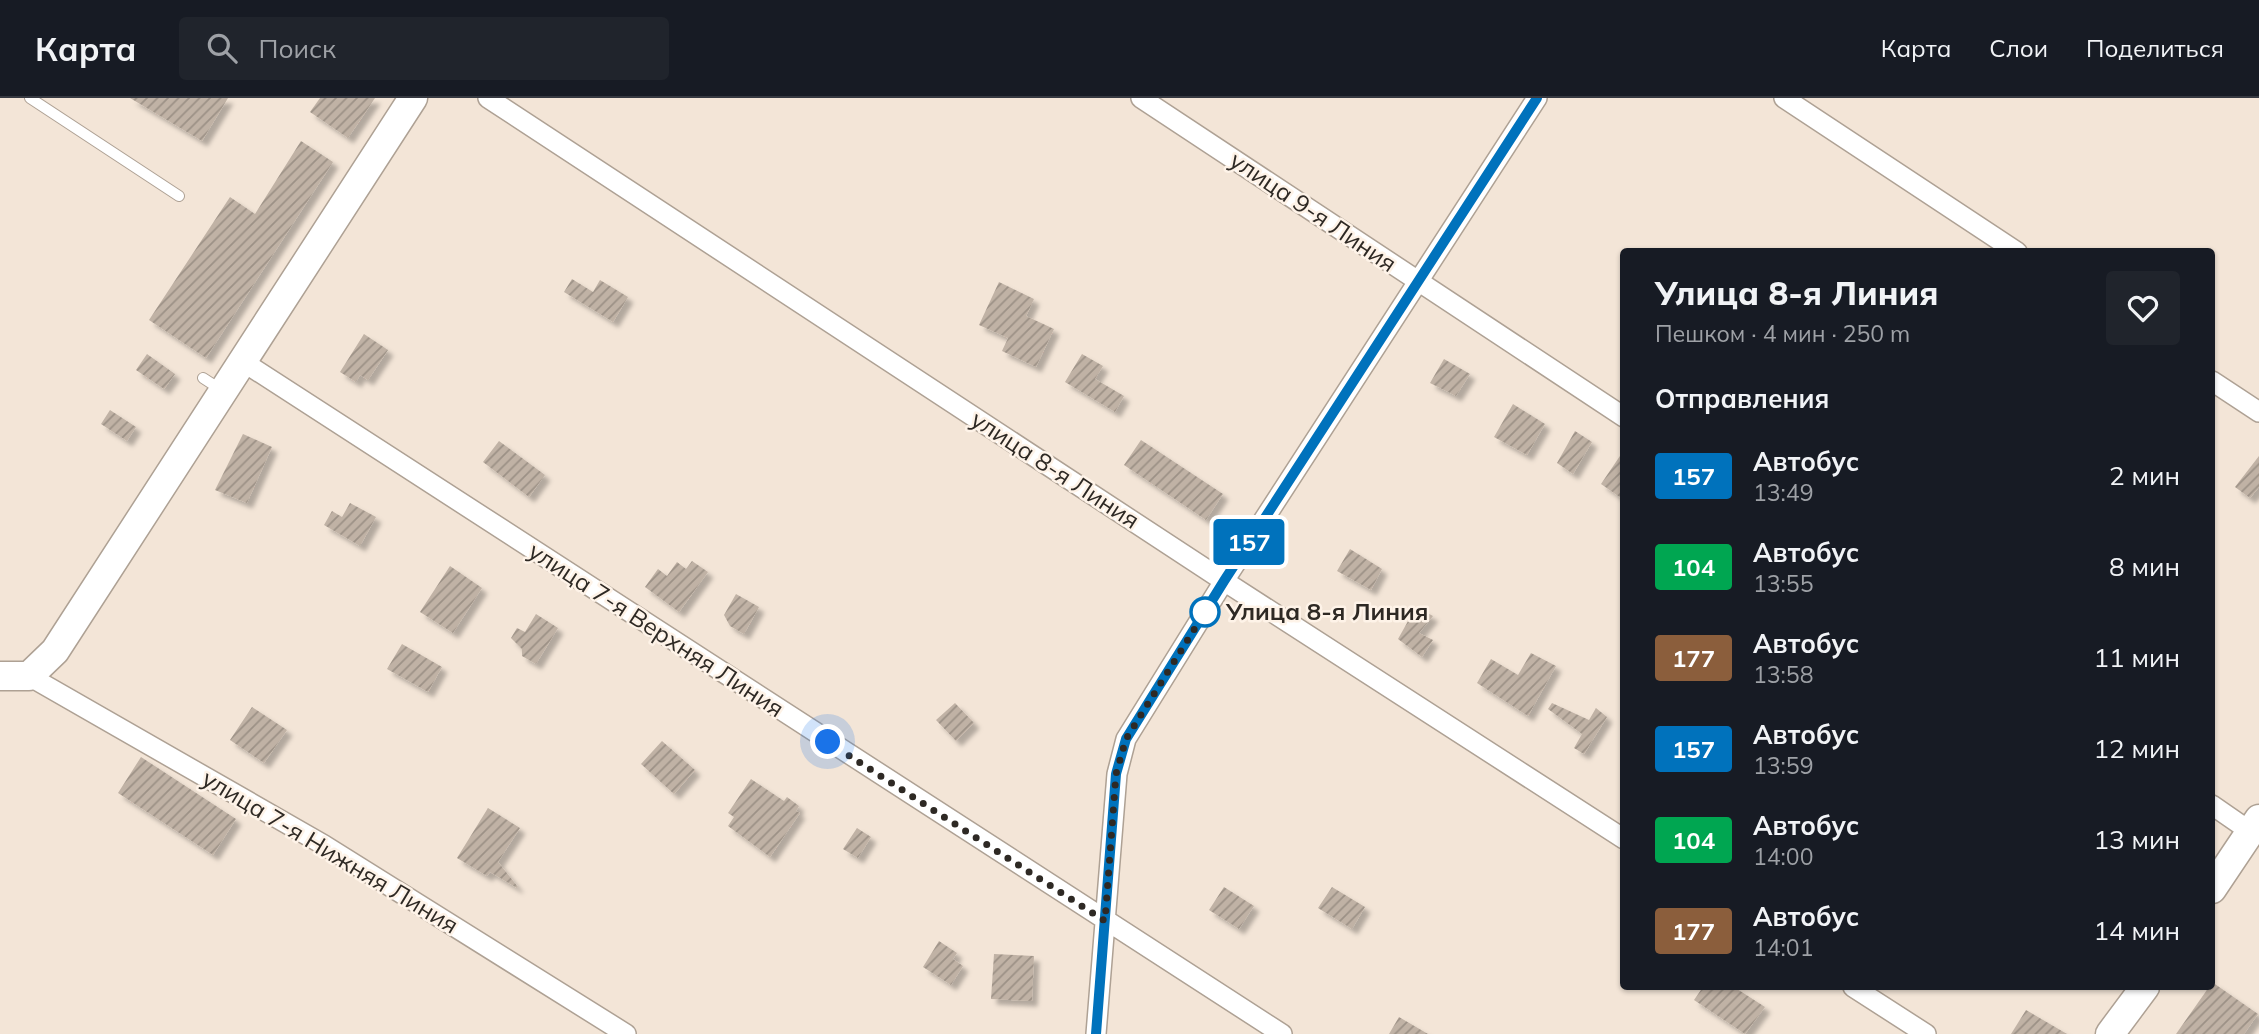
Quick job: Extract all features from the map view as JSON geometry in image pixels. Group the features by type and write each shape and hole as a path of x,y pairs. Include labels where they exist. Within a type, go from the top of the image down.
{"street":[{"path":"0,677 29,676 55,651 213,384 242,361 413,98"},
{"name":"улица 8-я Линия","path":"488,98 1224,581 1620,836"},
{"name":"улица 9-я Линия","path":"1141,98 1620,414"},
{"path":"1096,1034 1116,774 1126,739 1224,581 1537,98"},
{"path":"1784,98 2011,248"},
{"name":"улица 7-я Верхняя Линия","path":"242,361 1282,1034"},
{"path":"2215,383 2259,412"},
{"name":"улица 7-я Нижняя Линия","path":"29,676 324,845 626,1034"},
{"path":"2215,806 2255,826 2215,885"},
{"path":"1858,990 1926,1034"},
{"path":"2110,1034 2143,990"}],"lane":[{"path":"30,98 179,196"}],"building":[{"path":"130,98 228,98 202,141"},
{"path":"320,98 375,98 348,138 310,112"},
{"path":"301,141 333,162 206,358 149,320 230,197 255,214"},
{"path":"572,279 593,292 600,280 628,297 613,322 564,292"},
{"path":"999,282 1034,299 1026,316 1054,329 1036,367 1002,351 1008,338 979,325"},
{"path":"364,334 388,350 368,380 360,375 356,382 340,372"},
{"path":"147,354 175,374 164,389 136,370"},
{"path":"1082,354 1103,366 1095,379 1124,396 1115,412 1065,382"},
{"path":"1444,359 1470,374 1456,396 1430,383"},
{"path":"1513,404 1545,424 1527,455 1494,437"},
{"path":"110,410 136,427 127,441 101,424"},
{"path":"1575,431 1592,442 1573,474 1557,463"},
{"path":"243,434 272,447 247,503 215,490"},
{"path":"1141,440 1223,494 1206,520 1124,465"},
{"path":"499,441 545,475 529,497 483,462"},
{"path":"1620,456 1620,497 1601,484"},
{"path":"2259,456 2259,487 2250,498 2235,487"},
{"path":"350,503 376,517 360,546 324,525 332,511 342,517"},
{"path":"1350,549 1382,569 1371,590 1337,571"},
{"path":"692,561 708,572 679,612 645,587 658,569 667,576 677,562 686,569"},
{"path":"450,566 482,588 453,633 420,612"},
{"path":"736,594 759,607 744,634 730,626 724,615"},
{"path":"1416,607 1433,616 1419,633 1433,640 1422,657 1398,639"},
{"path":"536,614 558,628 536,664 522,656 522,649 511,638 517,628 525,632"},
{"path":"402,644 442,667 428,692 387,669"},
{"path":"1531,653 1556,666 1528,716 1477,683 1491,659 1518,675"},
{"path":"955,703 974,723 956,741 936,720"},
{"path":"1552,703 1589,720 1596,708 1607,717 1584,754 1574,748 1582,734 1548,709"},
{"path":"252,707 287,730 264,763 230,740"},
{"path":"662,741 695,770 674,794 641,764"},
{"path":"141,757 236,819 213,855 118,793"},
{"path":"751,779 784,801 787,797 799,806 796,811 800,813 770,857 728,826 734,817 728,813"},
{"path":"488,808 520,828 498,862 517,888 490,872 487,876 457,858"},
{"path":"857,828 871,837 858,858 843,849"},
{"path":"1224,887 1254,906 1239,929 1209,910"},
{"path":"1332,887 1365,907 1352,929 1318,908"},
{"path":"939,941 957,953 953,959 963,966 951,985 923,967"},
{"path":"994,954 1034,956 1032,1001 991,999"},
{"path":"2215,984 2258,1014 2244,1034 2176,1034 2207,990 2215,990"},
{"path":"1701,990 1739,990 1765,1007 1745,1034 1694,1000"},
{"path":"2026,1010 2067,1034 2011,1034"},
{"path":"1399,1017 1428,1034 1389,1034"}],"bus line":[{"name":"157","path":"1096,1034 1116,774 1126,739 1224,581 1537,98"}],"place":[{"name":"Улица 8-я Линия","path":"1205,612"}],"route":[{"path":"828,742 1105,921 1116,774 1126,739 1210,604 1205,612"}]}
